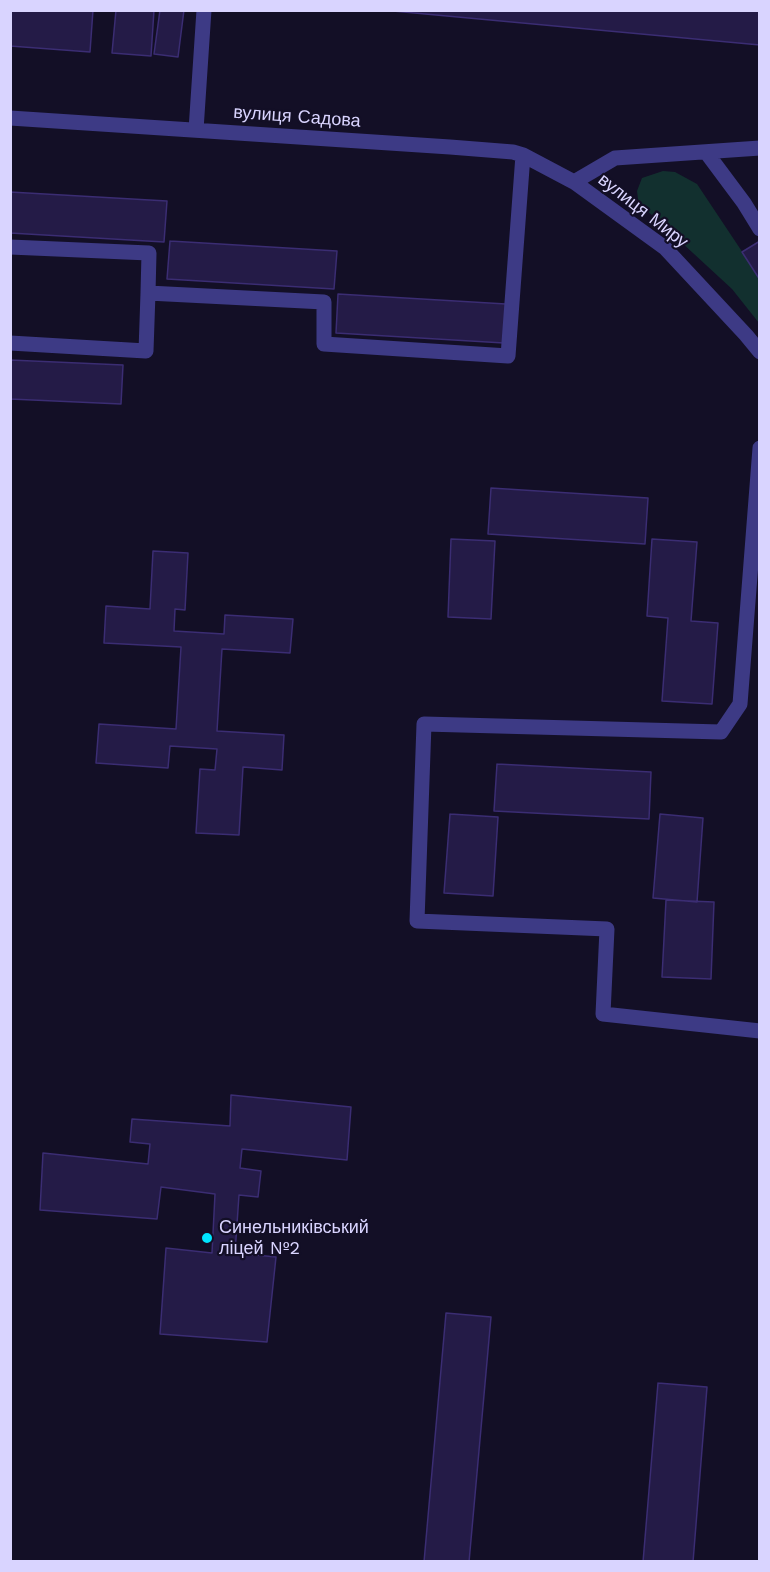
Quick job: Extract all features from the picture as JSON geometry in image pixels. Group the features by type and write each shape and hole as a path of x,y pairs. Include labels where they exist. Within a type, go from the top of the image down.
{"street":[{"path":"196,130 204,10"},
{"name":"вулиця Садова","path":"10,118 513,152 574,182"},
{"path":"574,182 615,158 759,148"},
{"path":"706,152 744,203 759,229"},
{"path":"148,293 324,302 324,344 508,356 523,155"},
{"name":"вулиця Миру","path":"574,182 665,248 759,352"},
{"path":"10,247 149,253 146,351 10,343"},
{"path":"759,448 740,704 721,732 424,724 417,921 607,929 603,1014 759,1031"}],"green space":[{"path":"663,171 675,172 697,184 759,277 759,323 732,289 642,206 637,191 642,178"}],"building":[{"path":"11,10 93,10 90,52 10,46"},
{"path":"116,10 154,10 151,56 112,53"},
{"path":"160,10 184,10 178,57 154,54"},
{"path":"382,10 760,10 760,45"},
{"path":"10,192 167,201 164,242 10,233"},
{"path":"170,241 337,251 334,289 167,279"},
{"path":"760,241 760,280 742,252"},
{"path":"338,294 506,304 504,343 336,333"},
{"path":"10,360 123,365 121,404 10,399"},
{"path":"491,488 648,498 645,544 488,534"},
{"path":"451,539 495,541 491,619 448,617"},
{"path":"652,539 697,542 691,621 718,623 712,704 662,701 668,618 647,616"},
{"path":"153,551 188,553 185,610 175,609 174,631 224,634 225,615 293,619 290,653 222,649 217,731 284,735 282,770 243,767 239,835 196,833 200,769 215,770 217,749 170,746 168,768 96,763 99,724 176,729 181,647 104,643 106,606 150,609"},
{"path":"497,764 651,772 649,819 494,811"},
{"path":"450,814 498,817 493,896 444,893"},
{"path":"660,814 703,818 697,902 653,898"},
{"path":"666,900 714,902 711,979 662,977"},
{"path":"231,1095 351,1107 347,1160 242,1149 240,1168 261,1171 258,1197 239,1195 235,1253 276,1257 267,1342 160,1334 166,1248 212,1253 215,1194 161,1187 157,1219 40,1210 43,1153 148,1164 150,1144 130,1142 132,1119 230,1126"},
{"path":"446,1313 491,1317 469,1562 424,1562"},
{"path":"658,1383 707,1387 693,1562 643,1562"}],"place":[{"name":"Синельниківський ліцей №2","path":"207,1238"}]}
